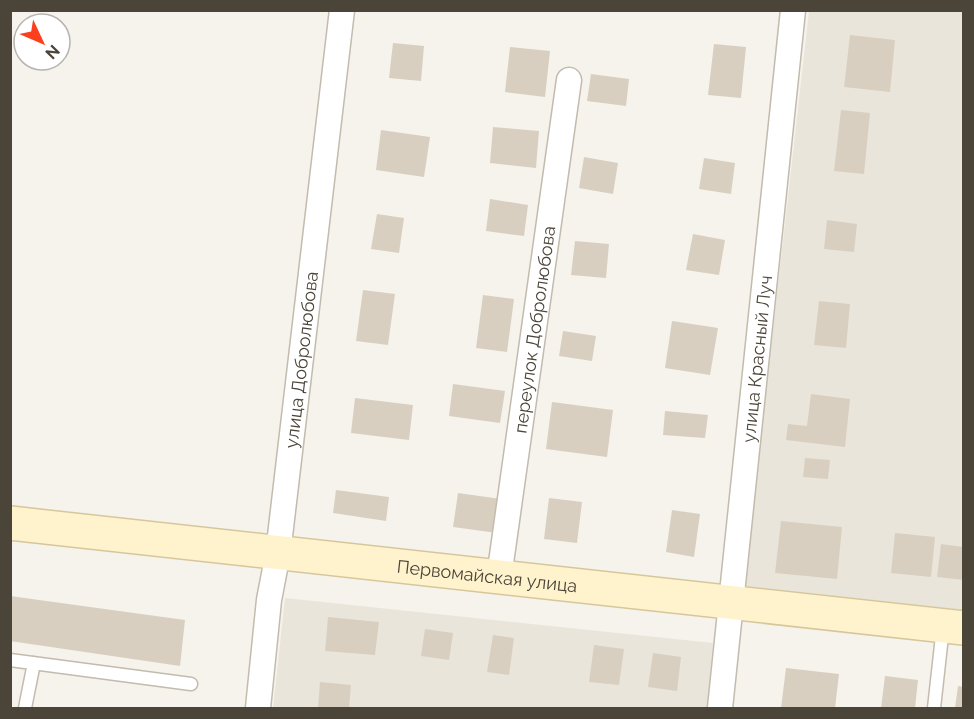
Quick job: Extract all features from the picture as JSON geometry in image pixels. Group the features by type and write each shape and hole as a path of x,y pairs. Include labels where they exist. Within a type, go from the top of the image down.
{"main road":[{"name":"Первомайская улица","path":"10,523 953,627"}],"street":[{"name":"улица Добролюбова","path":"258,708 269,600 278,553 342,10"},
{"name":"улица Красный Луч","path":"720,708 793,10"},
{"name":"переулок Добролюбова","path":"499,577 569,80"}],"lane":[{"path":"934,708 953,627"},
{"path":"10,660 191,684"},
{"path":"25,708 34,663"}],"shaded area":[{"path":"809,11 963,11 963,610 744,586"},
{"path":"285,598 713,643 707,708 273,708"}],"building":[{"path":"850,35 895,40 890,92 844,87"},
{"path":"393,43 424,46 421,81 389,78"},
{"path":"714,44 746,47 741,98 708,95"},
{"path":"510,47 550,51 545,97 505,92"},
{"path":"591,74 629,79 626,106 587,101"},
{"path":"841,110 870,113 864,174 834,171"},
{"path":"493,127 539,131 536,168 490,163"},
{"path":"381,130 430,137 424,177 376,170"},
{"path":"584,157 618,163 613,194 579,188"},
{"path":"704,158 735,163 731,194 699,189"},
{"path":"490,199 528,205 524,236 486,231"},
{"path":"377,214 404,218 399,253 371,249"},
{"path":"827,220 857,224 854,252 824,249"},
{"path":"693,234 725,240 719,275 686,270"},
{"path":"575,241 609,244 606,278 571,275"},
{"path":"363,290 395,294 388,345 356,341"},
{"path":"483,295 514,299 507,352 476,348"},
{"path":"819,301 850,304 846,348 814,345"},
{"path":"672,321 718,328 710,375 665,368"},
{"path":"563,331 596,336 592,361 559,356"},
{"path":"453,384 505,391 500,423 449,416"},
{"path":"811,394 850,399 845,447 786,440 788,424 807,426"},
{"path":"355,398 413,405 409,440 351,433"},
{"path":"552,402 613,410 607,457 546,449"},
{"path":"665,411 708,415 705,438 663,435"},
{"path":"805,458 830,460 828,479 803,477"},
{"path":"336,490 389,497 386,521 333,513"},
{"path":"458,493 501,499 497,533 453,527"},
{"path":"549,498 582,502 577,543 544,539"},
{"path":"672,510 700,514 694,557 666,552"},
{"path":"781,521 842,527 837,579 775,573"},
{"path":"895,533 935,537 931,577 891,573"},
{"path":"941,544 964,547 964,580 937,577"},
{"path":"10,596 185,620 180,666 10,641"},
{"path":"328,617 379,622 375,655 325,651"},
{"path":"425,629 453,633 449,660 421,656"},
{"path":"493,635 514,638 509,675 487,672"},
{"path":"594,645 624,649 619,685 589,682"},
{"path":"653,653 681,657 677,691 648,687"},
{"path":"786,668 839,674 835,708 781,708"},
{"path":"885,676 918,680 915,708 881,708"},
{"path":"320,682 351,685 349,708 318,708"},
{"path":"958,686 964,687 964,708 955,708"}]}
